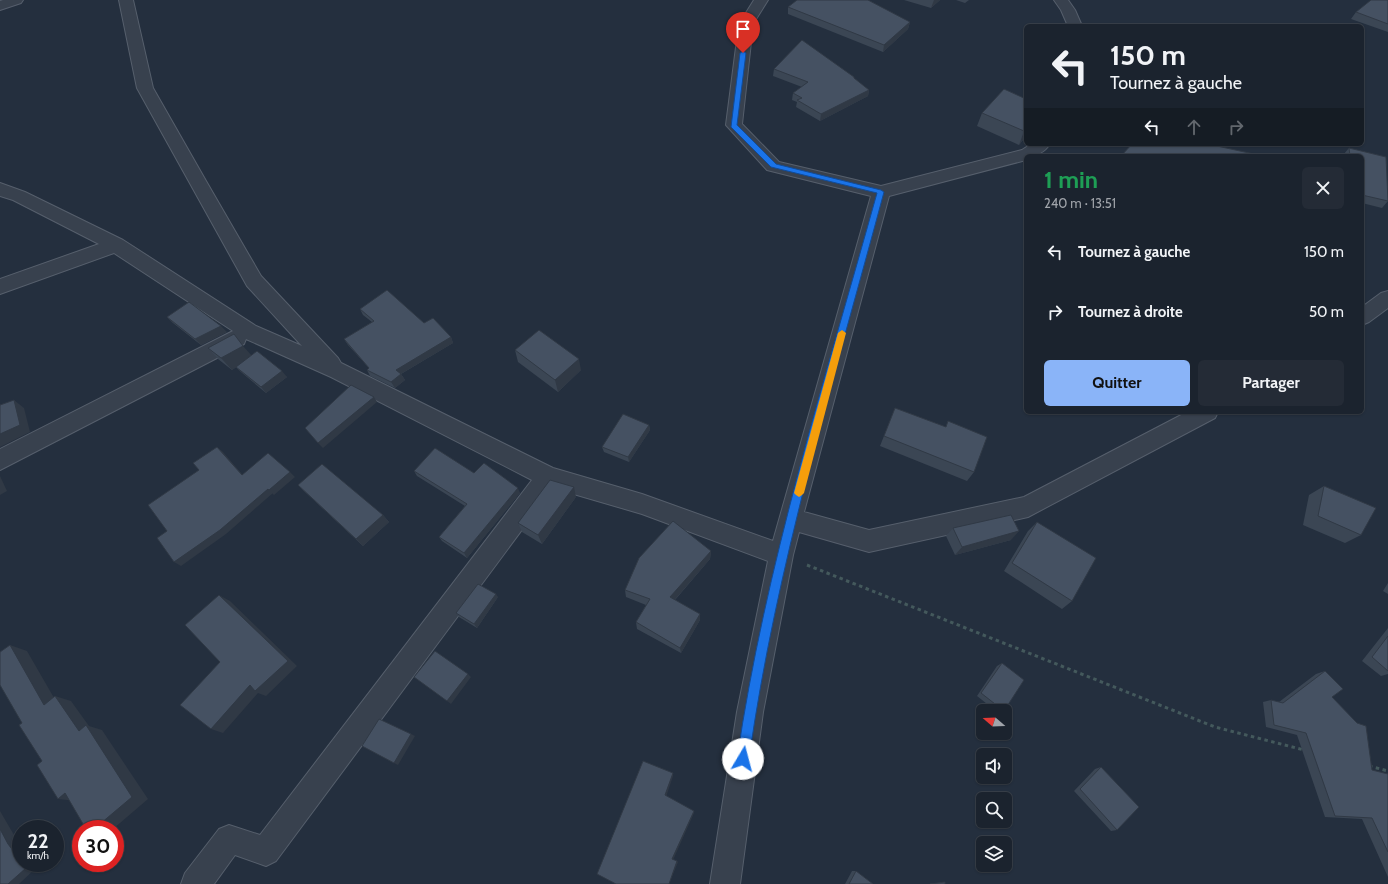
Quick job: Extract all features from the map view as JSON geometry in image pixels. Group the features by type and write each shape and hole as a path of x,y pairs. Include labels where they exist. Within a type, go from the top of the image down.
{"street":[{"path":"0,6 16,0"},
{"path":"126,0 146,88 254,281 338,371"},
{"path":"761,0 746,24 734,125 774,166 881,192 1024,155"},
{"path":"1061,0 1068,10 1074,24"},
{"path":"1028,154 1039,146"},
{"path":"0,189 19,196 116,245 249,332 338,371 548,477 642,504 781,555"},
{"path":"725,884 750,712 781,555 881,192"},
{"path":"0,287 116,245"},
{"path":"1364,316 1388,298"},
{"path":"0,460 249,332"},
{"path":"792,519 869,541 1028,507 1203,414"},
{"path":"196,884 230,839 266,851 548,477"}],"path":[{"path":"781,555 1215,727 1306,750"},
{"path":"1366,765 1388,771"}],"building":[{"path":"797,0 868,0 910,22 884,45 788,7"},
{"path":"1371,0 1388,0 1388,24 1356,12"},
{"path":"802,40 854,77 869,90 821,114 797,100 802,98 793,93 808,82 774,69"},
{"path":"1004,89 1024,98 1024,131 982,113"},
{"path":"1130,146 1217,146 1254,154 1123,154"},
{"path":"1349,148 1386,157 1388,201 1364,195 1364,154 1350,154"},
{"path":"387,290 424,323 433,318 451,337 396,370 401,374 391,382 367,370 369,368 344,339 374,321 360,309"},
{"path":"189,302 221,326 195,339 167,317"},
{"path":"539,330 579,359 555,380 515,350"},
{"path":"234,334 243,346 221,358 208,348"},
{"path":"257,351 282,371 261,387 236,367"},
{"path":"351,385 374,397 318,443 305,428"},
{"path":"14,400 20,425 0,434 0,405"},
{"path":"895,408 946,427 948,421 987,437 974,472 884,436"},
{"path":"623,414 649,425 628,457 602,447"},
{"path":"217,447 242,475 268,453 290,472 220,530 174,562 157,538 167,531 148,505 199,470 193,463"},
{"path":"435,448 474,473 484,463 518,488 464,553 439,537 467,504 414,471"},
{"path":"322,464 383,515 356,539 298,485"},
{"path":"550,480 574,487 538,535 518,523"},
{"path":"1324,486 1376,508 1361,535 1318,516"},
{"path":"1011,515 1019,531 962,547 953,528"},
{"path":"673,521 711,551 670,597 700,614 680,648 636,622 650,599 625,590 639,558"},
{"path":"1037,522 1096,558 1072,601 1012,563"},
{"path":"478,584 496,594 474,624 456,613"},
{"path":"219,595 288,661 255,691 250,685 211,729 180,705 220,662 185,625"},
{"path":"1388,636 1388,671 1372,657"},
{"path":"10,645 44,705 55,696 79,731 86,725 132,797 105,820 81,820 65,793 58,799 37,765 42,761 19,725 22,723 0,685 0,652"},
{"path":"435,651 468,674 447,701 414,677"},
{"path":"1002,663 1024,680 1009,704 995,704 981,693"},
{"path":"1325,671 1343,689 1332,697 1357,723 1366,726 1372,770 1388,774 1388,852 1372,818 1335,816 1306,733 1274,725 1271,700 1283,703"},
{"path":"379,719 411,734 394,763 362,746"},
{"path":"643,761 673,773 665,795 694,811 672,859 677,861 669,884 616,884 597,874"},
{"path":"1101,767 1139,807 1117,830 1080,789"},
{"path":"0,829 12,849 12,872 22,872 8,884 0,884"},
{"path":"856,871 873,884 849,884"},
{"path":"945,882 945,884 930,884"}],"slow traffic":[{"path":"799,493 842,333"}],"route":[{"path":"743,53 734,125 774,166 881,192 781,555 750,712 743,759"}]}
